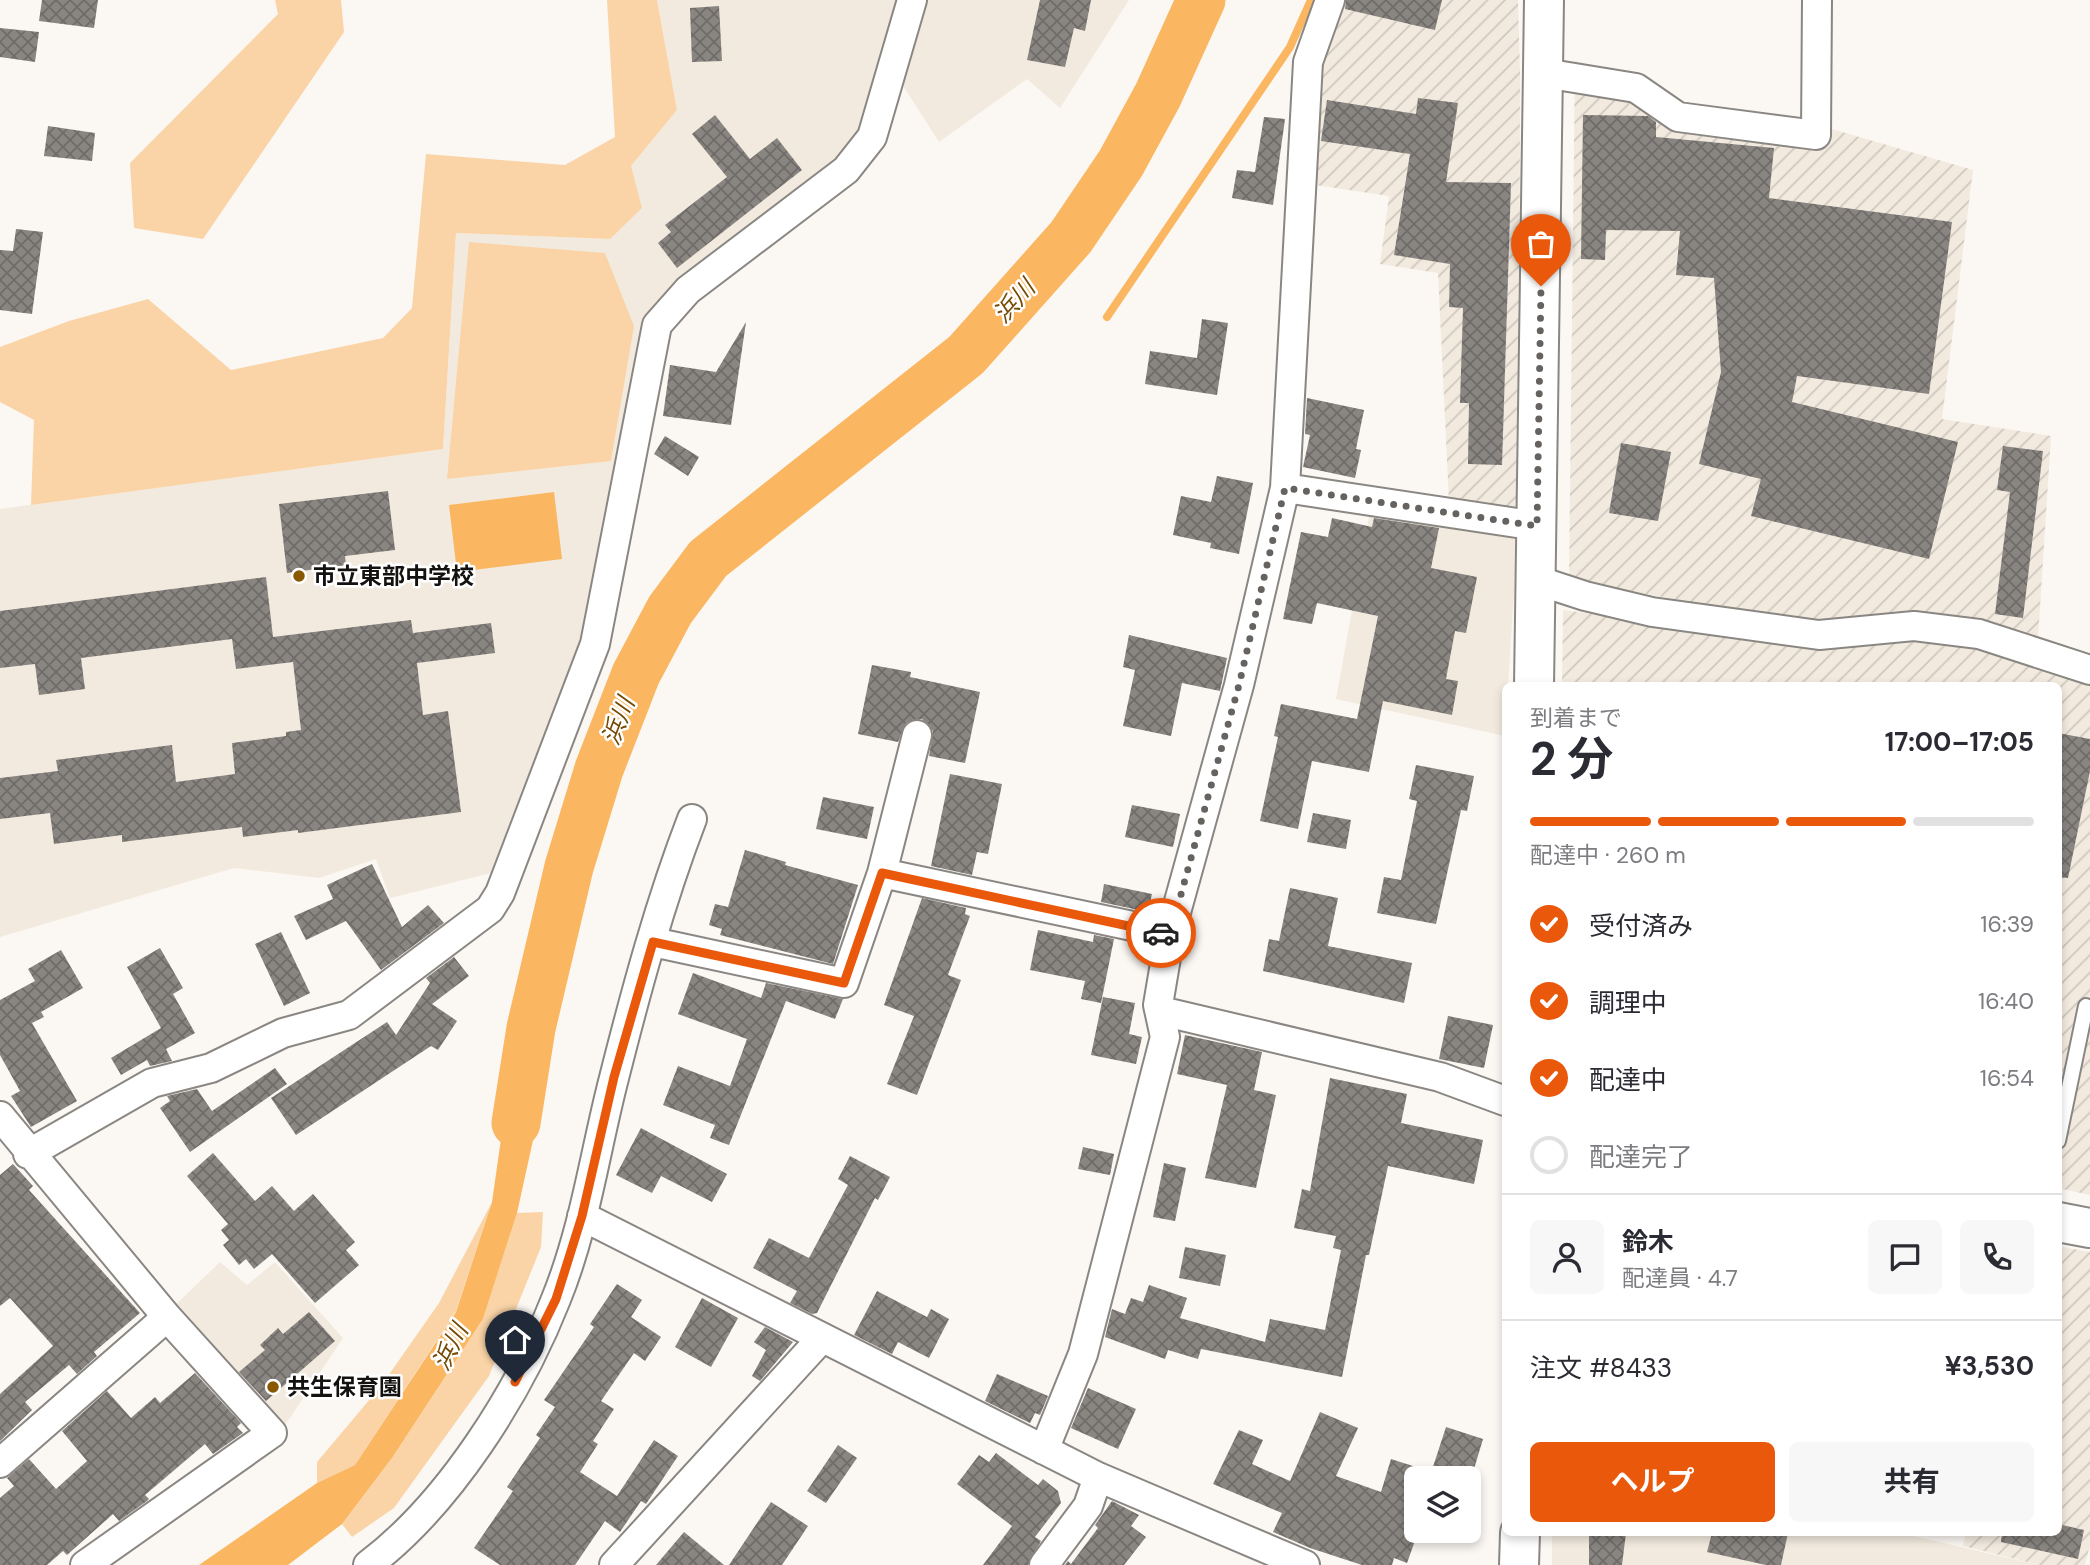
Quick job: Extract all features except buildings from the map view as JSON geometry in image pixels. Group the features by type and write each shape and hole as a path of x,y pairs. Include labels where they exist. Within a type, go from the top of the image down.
{"main road":[{"path":"1534,682 1544,0"},
{"path":"2062,1223 2090,1228"},
{"path":"1519,1565 1520,1536"}],"street":[{"path":"28,1154 152,1083 211,1068 283,1033 349,1015 490,909 500,893 595,644 657,325 688,290 853,162 872,137 912,0"},
{"path":"1044,1450 1083,1354 1165,1037 1158,1005 1170,934 1239,685 1285,488 1308,62 1330,0"},
{"path":"1544,73 1636,88 1678,117 1816,135 1817,0"},
{"path":"1285,488 1537,526"},
{"path":"1536,580 1585,596 1652,612 1819,635 1914,626 1979,634 2090,670"},
{"path":"653,942 844,983 882,873 917,736"},
{"path":"374,1564 451,1485 504,1403 556,1299 582,1216 614,1077 670,876 692,819"},
{"path":"882,873 1170,934"},
{"path":"1161,1011 1440,1077 1502,1100"},
{"path":"0,1116 28,1154 167,1317 272,1433 85,1565"},
{"path":"582,1216 1098,1477 1305,1565"},
{"path":"0,1463 167,1317"},
{"path":"614,1565 821,1339"},
{"path":"1044,1565 1087,1506 1098,1477"}],"lane":[{"path":"2062,1122 2086,1006"}],"shaded area":[{"path":"275,0 341,0 344,32 203,239 134,228 130,163 278,14"},
{"path":"607,0 657,0 677,110 631,166 642,208 610,239 456,233 443,449 31,505 34,420 0,402 0,347 69,321 148,299 231,370 383,338 412,308 426,154 565,165 615,137"},
{"name":"市立東部中学校","path":"657,0 1129,0 1060,108 1027,79 939,142 902,84 872,154 718,277 643,324 587,642 495,872 390,898 376,859 319,878 234,868 0,937 0,509 443,449 456,233 610,239 631,166 677,110"},
{"path":"1335,0 1518,0 1519,515 1449,502 1438,273 1380,264 1389,196 1309,184 1316,55"},
{"path":"1575,61 1646,80 1682,110 1811,123 1973,170 1942,419 2051,436 2038,638 1967,618 1811,624 1569,580"},
{"path":"469,242 605,253 634,326 611,461 447,479"},
{"path":"1374,489 1519,515 1508,682 1502,682 1502,735 1336,699"},
{"path":"1563,610 1817,645 1912,638 1979,645 2090,683 2090,1195 2062,1189 2062,682 1562,682"},
{"path":"492,1202 456,1311 355,1465 317,1483 317,1462 381,1386 439,1303"},
{"path":"543,1212 541,1247 489,1376 394,1508 352,1537 342,1524 392,1458 483,1319 517,1213"},
{"path":"2062,1247 2090,1252 2090,1545 2085,1565 2040,1565 1963,1546 1965,1536 2062,1536"},
{"name":"共生保育園","path":"220,1262 247,1285 275,1262 343,1338 278,1436 170,1310"},
{"path":"1552,1536 1913,1536 2040,1565 1552,1565"}],"water":[{"path":"554,492 562,559 457,572 449,505"},
{"path":"513,1055 550,1063 517,1213 483,1319 392,1458 342,1524 288,1565 199,1565 317,1483 355,1465 456,1312 492,1202"}],"waterway":[{"name":"浜川","path":"516,1123 531,1028 569,867 599,769 636,674 670,610 708,559 966,355 1071,237 1121,163 1158,95 1201,0"},
{"path":"1107,317 1290,47 1311,0"}],"way so far":[{"path":"1161,933 1170,934 1239,685 1285,488 1537,526 1541,286"}],"place":[{"name":"市立東部中学校","path":"299,576"},
{"name":"共生保育園","path":"273,1387"}],"route":[{"path":"515,1382 556,1299 582,1216 614,1077 653,942 844,983 882,873 1161,933"}]}
